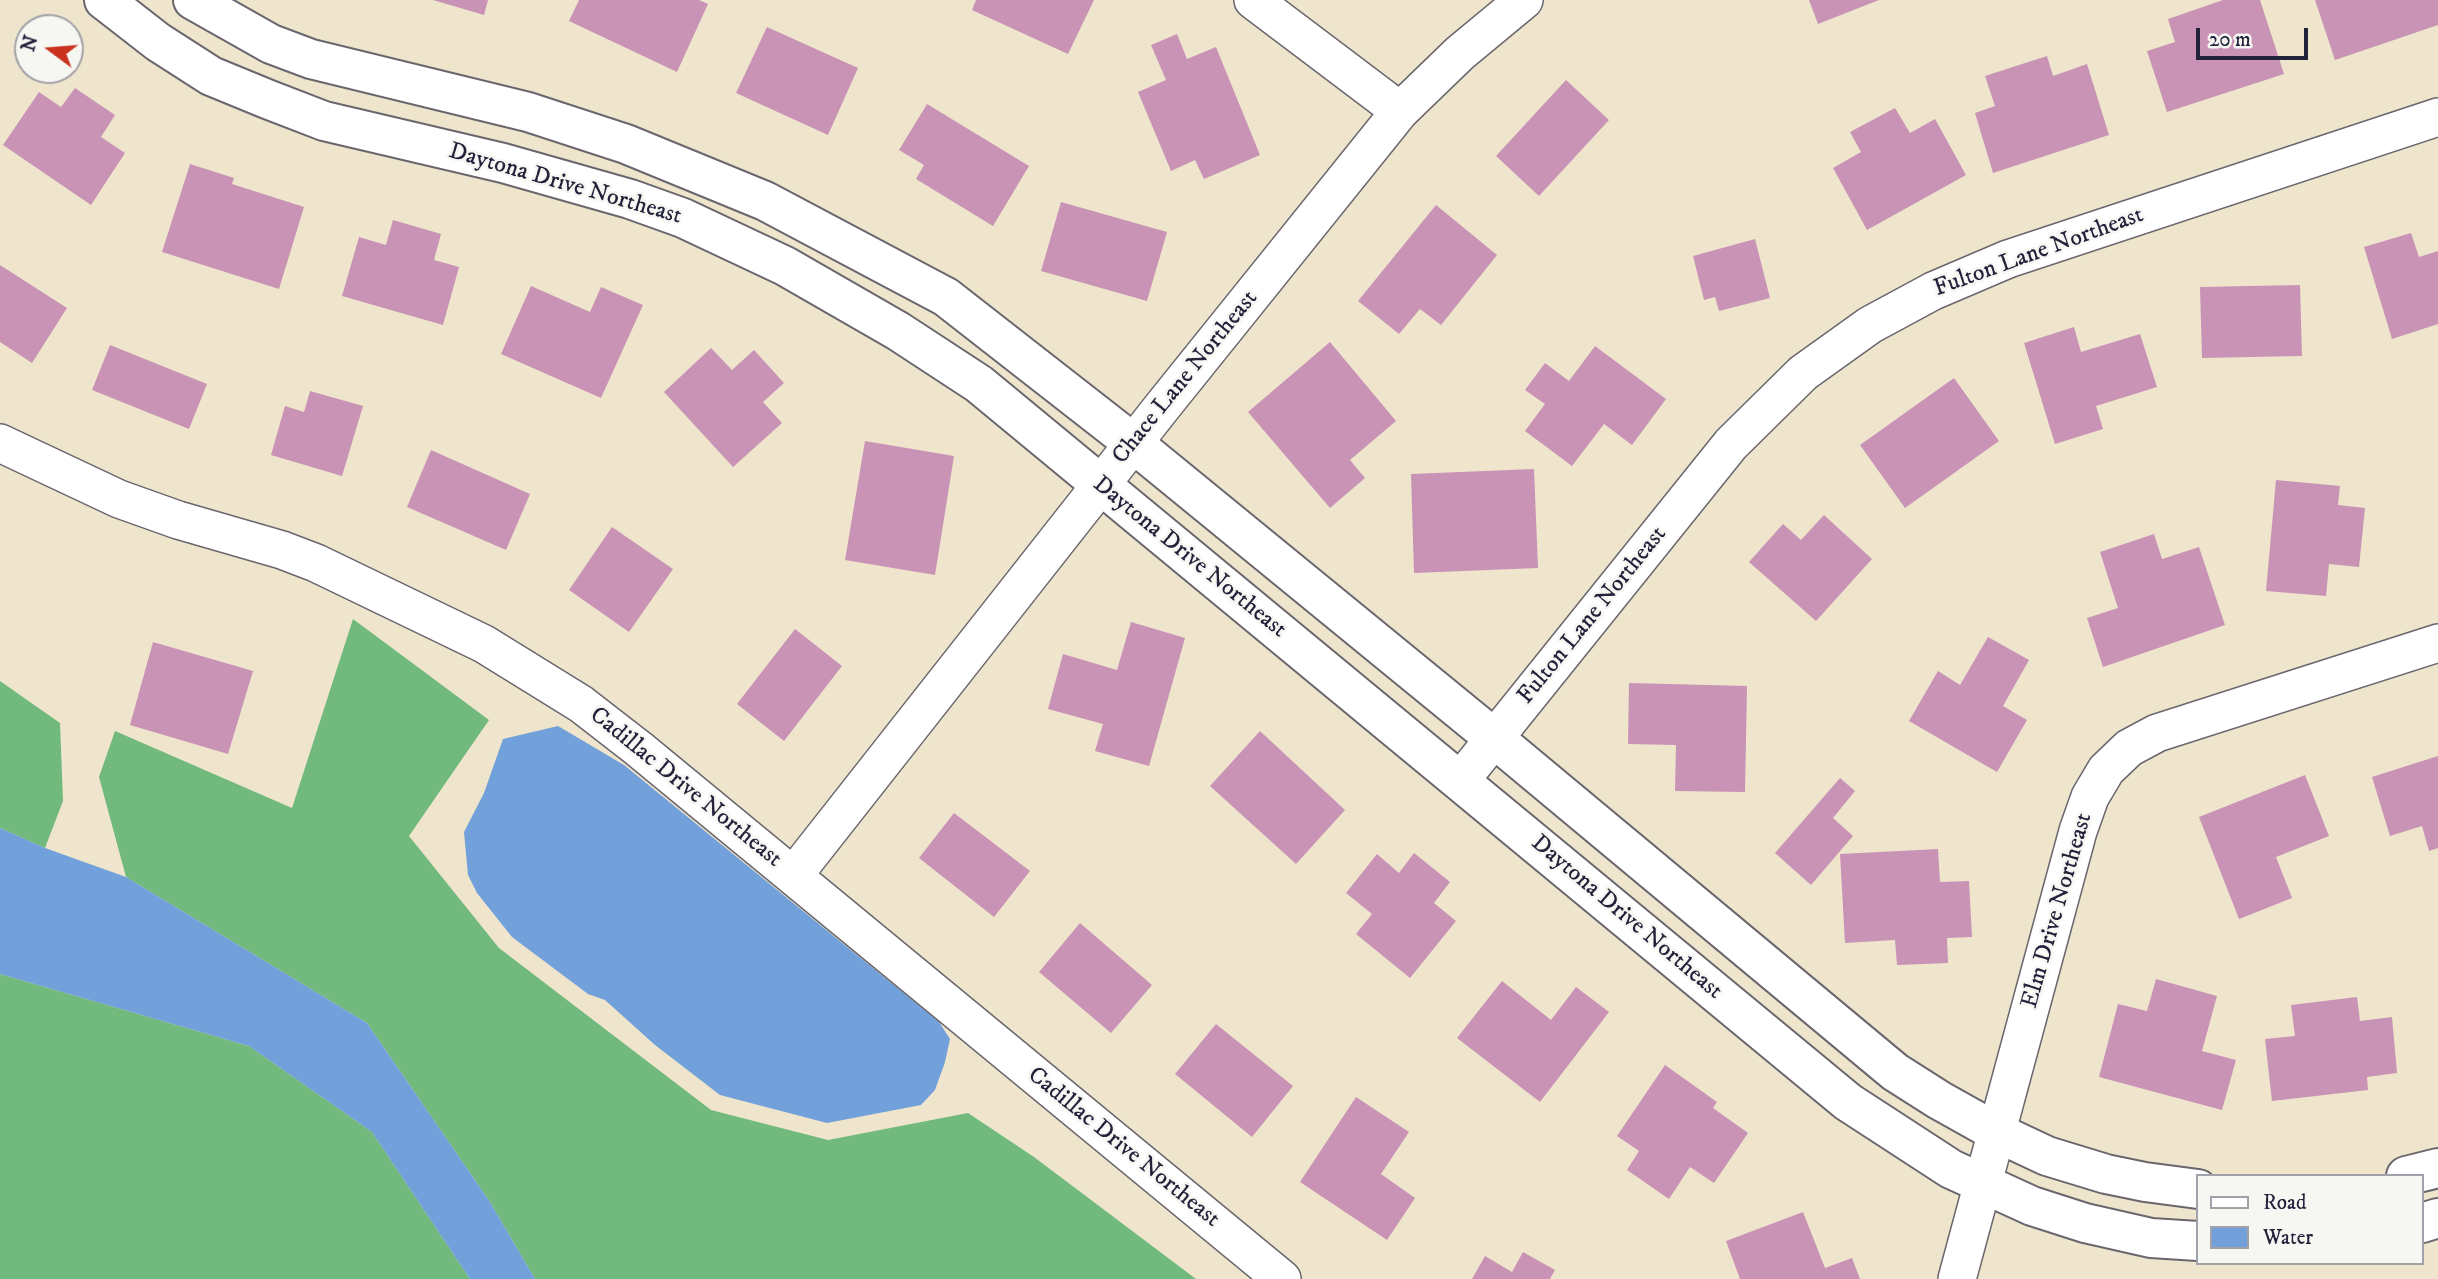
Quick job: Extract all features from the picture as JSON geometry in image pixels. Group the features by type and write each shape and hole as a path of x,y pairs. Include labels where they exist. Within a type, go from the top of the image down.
{"street":[{"name":"Daytona Drive Northeast","path":"104,0 158,43 211,76 324,121 503,163 630,199 683,218 751,249 887,324 979,384 1849,1101 1911,1145 1951,1169 2032,1206 2085,1223 2151,1238 2196,1241"},
{"name":"Daytona Drive Northeast","path":"193,0 271,44 310,59 528,112 625,144 765,201 946,297 1133,443 1495,739 1895,1072 1998,1133 2047,1156 2106,1174 2196,1189"},
{"path":"1253,0 1400,111"},
{"name":"Chace Lane Northeast","path":"793,876 1133,443 1400,111 1469,46 1524,0"},
{"name":"Fulton Lane Northeast","path":"1460,781 1731,444 1803,373 1870,325 1933,291 2008,259 2438,117"},
{"name":"Cadillac Drive Northeast","path":"0,443 119,499 316,562 484,644 581,704 1282,1279"},
{"name":"Elm Drive Northeast","path":"1957,1279 2078,831 2090,797 2106,770 2129,748 2157,733 2438,643"},
{"path":"2413,1174 2438,1167"}],"green space":[{"path":"353,619 489,720 409,836 499,948 711,1110 828,1140 968,1113 1034,1157 1196,1279 535,1279 490,1202 367,1023 126,877 99,777 115,731 292,808"},
{"path":"0,681 60,723 63,801 45,848 0,828"},
{"path":"0,974 249,1046 372,1132 470,1279 0,1279"}],"water":[{"path":"558,726 624,765 939,1022 950,1039 935,1090 921,1105 827,1123 720,1095 655,1045 605,1000 588,994 512,937 477,893 468,875 464,832 484,793 503,739"},
{"path":"0,828 45,848 126,877 367,1023 490,1202 535,1279 470,1279 372,1132 249,1046 0,974"}],"building":[{"path":"433,0 488,0 484,15"},
{"path":"579,0 699,0 708,4 677,72 569,21"},
{"path":"976,0 1094,0 1068,54 972,10"},
{"path":"1809,0 1879,0 1818,24"},
{"path":"2223,0 2260,0 2284,74 2167,112 2147,51 2175,42 2168,19"},
{"path":"2315,0 2438,0 2438,25 2335,60"},
{"path":"767,27 858,68 828,135 736,93"},
{"path":"1177,34 1187,59 1216,47 1260,155 1204,179 1195,160 1171,171 1138,92 1166,80 1151,45"},
{"path":"2047,56 2053,76 2087,64 2109,135 1993,173 1975,113 1995,106 1985,76"},
{"path":"1566,80 1609,120 1539,196 1496,156"},
{"path":"75,88 115,115 101,137 125,153 91,205 3,145 39,92 61,107"},
{"path":"927,104 1029,166 993,226 916,179 924,165 899,150"},
{"path":"1895,108 1910,133 1935,119 1966,175 1867,230 1833,168 1861,152 1850,132"},
{"path":"190,164 234,178 232,184 304,207 279,289 162,252"},
{"path":"1061,202 1167,232 1147,301 1041,271"},
{"path":"1436,205 1497,255 1441,325 1420,309 1399,334 1358,301"},
{"path":"393,220 441,234 434,260 459,267 443,325 342,296 359,237 386,245"},
{"path":"2411,233 2419,257 2438,251 2438,324 2392,339 2364,247"},
{"path":"1755,239 1770,298 1719,311 1715,297 1704,300 1693,256"},
{"path":"0,265 67,308 32,363 0,342"},
{"path":"2300,285 2302,356 2202,358 2200,287"},
{"path":"531,286 590,312 601,287 643,305 601,398 501,354"},
{"path":"2074,327 2081,352 2140,334 2157,387 2096,406 2103,429 2055,444 2024,343"},
{"path":"1330,342 1396,421 1350,460 1365,478 1330,508 1248,412"},
{"path":"110,345 207,384 189,429 92,390"},
{"path":"1595,346 1666,399 1632,445 1604,424 1572,466 1525,431 1545,404 1525,390 1545,363 1569,381"},
{"path":"711,348 732,370 754,350 784,383 763,402 782,423 733,467 664,392"},
{"path":"1954,378 1999,441 1905,508 1860,445"},
{"path":"310,391 363,406 342,476 271,455 285,406 304,412"},
{"path":"865,441 954,456 935,575 845,560"},
{"path":"431,450 530,494 506,550 407,507"},
{"path":"1534,469 1538,568 1414,573 1411,474"},
{"path":"2276,480 2340,486 2338,505 2365,508 2359,567 2329,564 2326,596 2266,591"},
{"path":"1824,515 1872,559 1816,621 1749,562 1783,524 1801,540"},
{"path":"612,527 673,569 629,632 569,590"},
{"path":"2154,534 2162,559 2199,547 2225,625 2103,667 2087,618 2118,608 2100,552"},
{"path":"1131,622 1185,638 1149,766 1095,751 1103,724 1048,709 1063,654 1117,670"},
{"path":"795,629 842,666 784,741 737,704"},
{"path":"1988,637 2029,660 2003,706 2027,720 1997,772 1909,721 1938,671 1960,685"},
{"path":"153,642 253,671 228,754 130,725"},
{"path":"1629,683 1747,686 1745,792 1675,791 1676,745 1628,744"},
{"path":"1260,731 1345,810 1296,864 1210,786"},
{"path":"2438,756 2438,848 2429,851 2422,826 2390,836 2372,777"},
{"path":"2305,775 2329,836 2276,857 2292,898 2239,919 2199,817"},
{"path":"1840,778 1855,791 1833,818 1853,836 1811,885 1775,853"},
{"path":"954,813 1030,871 994,917 919,858"},
{"path":"1938,849 1940,882 1969,881 1972,937 1947,938 1948,963 1897,965 1895,940 1845,943 1840,854"},
{"path":"1414,853 1450,882 1434,903 1456,921 1410,978 1356,934 1372,914 1346,893 1377,854 1399,873"},
{"path":"1080,923 1152,985 1111,1033 1039,972"},
{"path":"2156,979 2217,996 2202,1051 2236,1060 2222,1110 2099,1077 2118,1004 2147,1011"},
{"path":"1502,981 1551,1020 1576,987 1609,1012 1540,1102 1457,1038"},
{"path":"2357,997 2360,1021 2392,1017 2397,1073 2367,1077 2368,1090 2272,1101 2265,1039 2295,1036 2291,1005"},
{"path":"1216,1024 1293,1086 1252,1137 1175,1074"},
{"path":"1665,1065 1717,1102 1713,1108 1748,1133 1714,1183 1690,1167 1669,1199 1627,1170 1639,1151 1617,1136"},
{"path":"1356,1097 1409,1132 1381,1174 1415,1198 1387,1240 1300,1182"},
{"path":"1803,1212 1825,1268 1852,1258 1860,1279 1740,1279 1726,1241"},
{"path":"1523,1252 1555,1270 1550,1279 1472,1279 1485,1256 1512,1272"}]}
